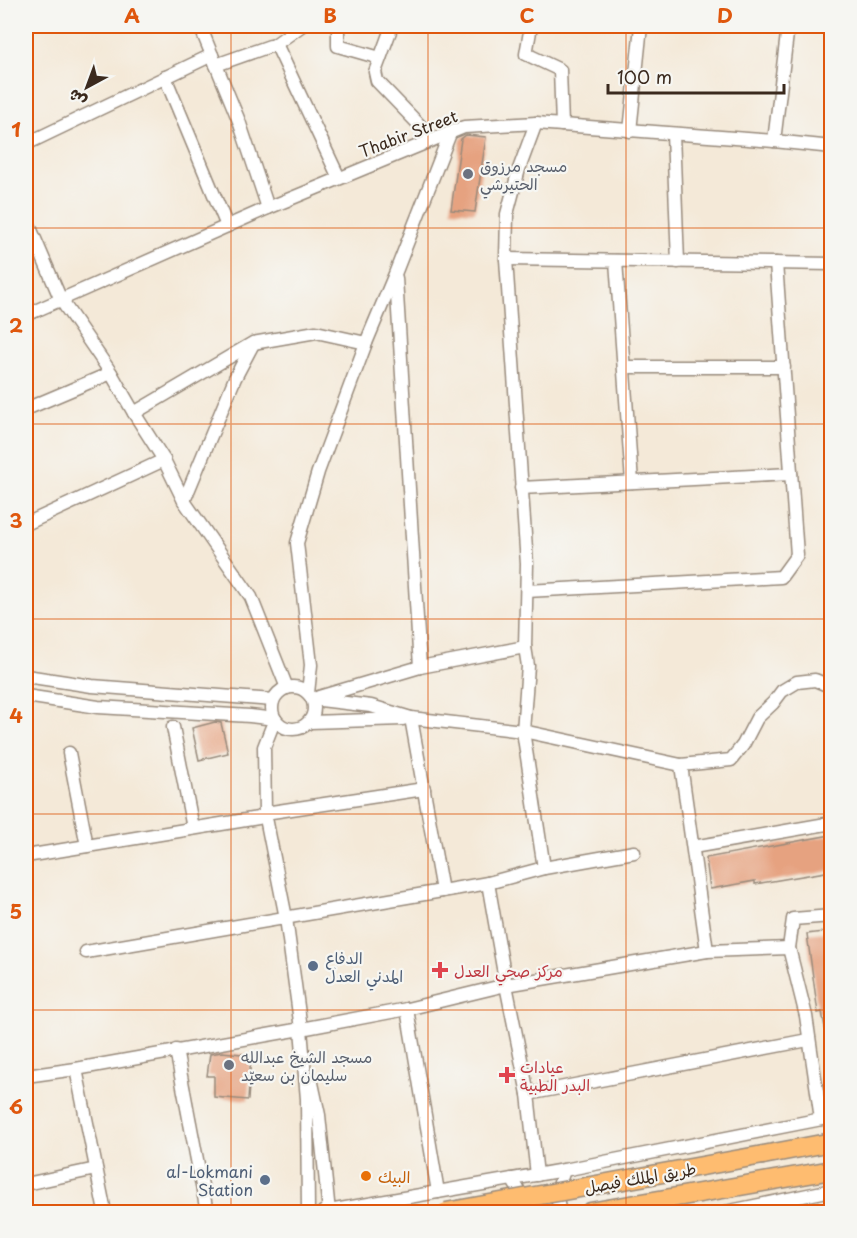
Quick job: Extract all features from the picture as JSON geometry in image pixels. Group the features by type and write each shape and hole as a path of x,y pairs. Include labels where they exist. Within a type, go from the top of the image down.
{"highway":[{"name":"طريق الملك فيصل","path":"446,1212 831,1142"},
{"name":"طريق الملك فيصل","path":"590,1212 831,1170"}],"street":[{"path":"200,26 239,121 267,208"},
{"path":"26,144 165,77 214,60 273,46 302,26"},
{"path":"338,26 338,46 380,58"},
{"path":"392,26 375,72 377,81 433,139"},
{"path":"531,26 526,54 560,70 562,125"},
{"path":"630,131 641,26"},
{"path":"774,141 788,26"},
{"path":"273,46 278,48 339,178"},
{"path":"165,77 227,226"},
{"path":"536,123 519,169 507,214 506,259 527,591 525,647 528,666 523,731 544,868"},
{"name":"Thabir Street","path":"26,315 267,208 464,127 536,123 831,147"},
{"path":"451,131 366,343 318,472 297,543 311,665 310,696 315,711 310,722 291,729 285,728 275,719 272,713 273,700 281,690 298,687 310,696 371,706 411,718 523,731 681,765 731,760 743,745 757,718 782,691 797,682 814,680 831,687"},
{"path":"673,134 678,262"},
{"path":"26,218 61,300 111,373 164,460 184,501 251,597 287,688"},
{"path":"506,259 831,264"},
{"path":"616,261 632,482"},
{"path":"527,591 781,577 797,555 776,263"},
{"path":"395,274 420,667"},
{"path":"134,413 253,343 316,332 366,343"},
{"path":"184,501 235,378 253,343"},
{"path":"624,367 783,367"},
{"path":"26,409 111,373"},
{"path":"26,524 164,460"},
{"path":"521,488 791,474"},
{"path":"310,696 420,667 525,647"},
{"path":"26,676 92,686 273,700"},
{"path":"26,696 98,707 275,719"},
{"path":"310,722 411,718"},
{"path":"411,718 442,891"},
{"path":"275,719 264,747 265,813 286,918 301,1029 307,1099 308,1212"},
{"path":"172,727 193,828"},
{"path":"69,753 87,846"},
{"path":"681,765 707,951"},
{"path":"26,856 258,818 265,813 424,789"},
{"path":"693,847 831,823"},
{"path":"86,951 442,891 544,868 633,852"},
{"path":"488,882 528,1094 537,1175"},
{"path":"301,1029 319,1115 327,1212 564,1170 826,1118 808,1040 806,1016 789,948 793,919 831,916"},
{"path":"26,1076 301,1029 407,1009 506,985 707,951 789,948"},
{"path":"407,1009 438,1191"},
{"path":"528,1094 808,1040"},
{"path":"176,1050 207,1212"},
{"path":"76,1069 105,1212"},
{"path":"26,1184 96,1169"},
{"path":"559,1212 557,1192 564,1170"},
{"path":"512,1179 530,1212"},
{"path":"725,1212 782,1207 831,1190"}],"building":[{"name":"مسجد مرزوق الحتيرشي","path":"466,135 486,137 475,212 451,210 461,139"},
{"path":"215,722 221,723 228,753 199,760 192,728"},
{"path":"831,835 831,871 710,889 706,858"},
{"path":"831,931 831,1038 827,1038 822,1012 818,1013 807,934"},
{"name":"مسجد الشيخ عبدالله سليمان بن سعيّد","path":"222,1052 251,1055 248,1100 214,1097 214,1076 207,1076 210,1054"}],"place":[{"name":"مسجد مرزوق الحتيرشي","path":"468,174"},
{"name":"الدفاع المدني العدل","path":"313,966"},
{"name":"مركز صحي العدل","path":"440,970"},
{"name":"مسجد الشيخ عبدالله سليمان بن سعيّد","path":"229,1065"},
{"name":"عيادات البدر الطبية","path":"507,1075"},
{"name":"البيك","path":"366,1176"},
{"name":"al-Lokmani Station","path":"265,1180"}]}
